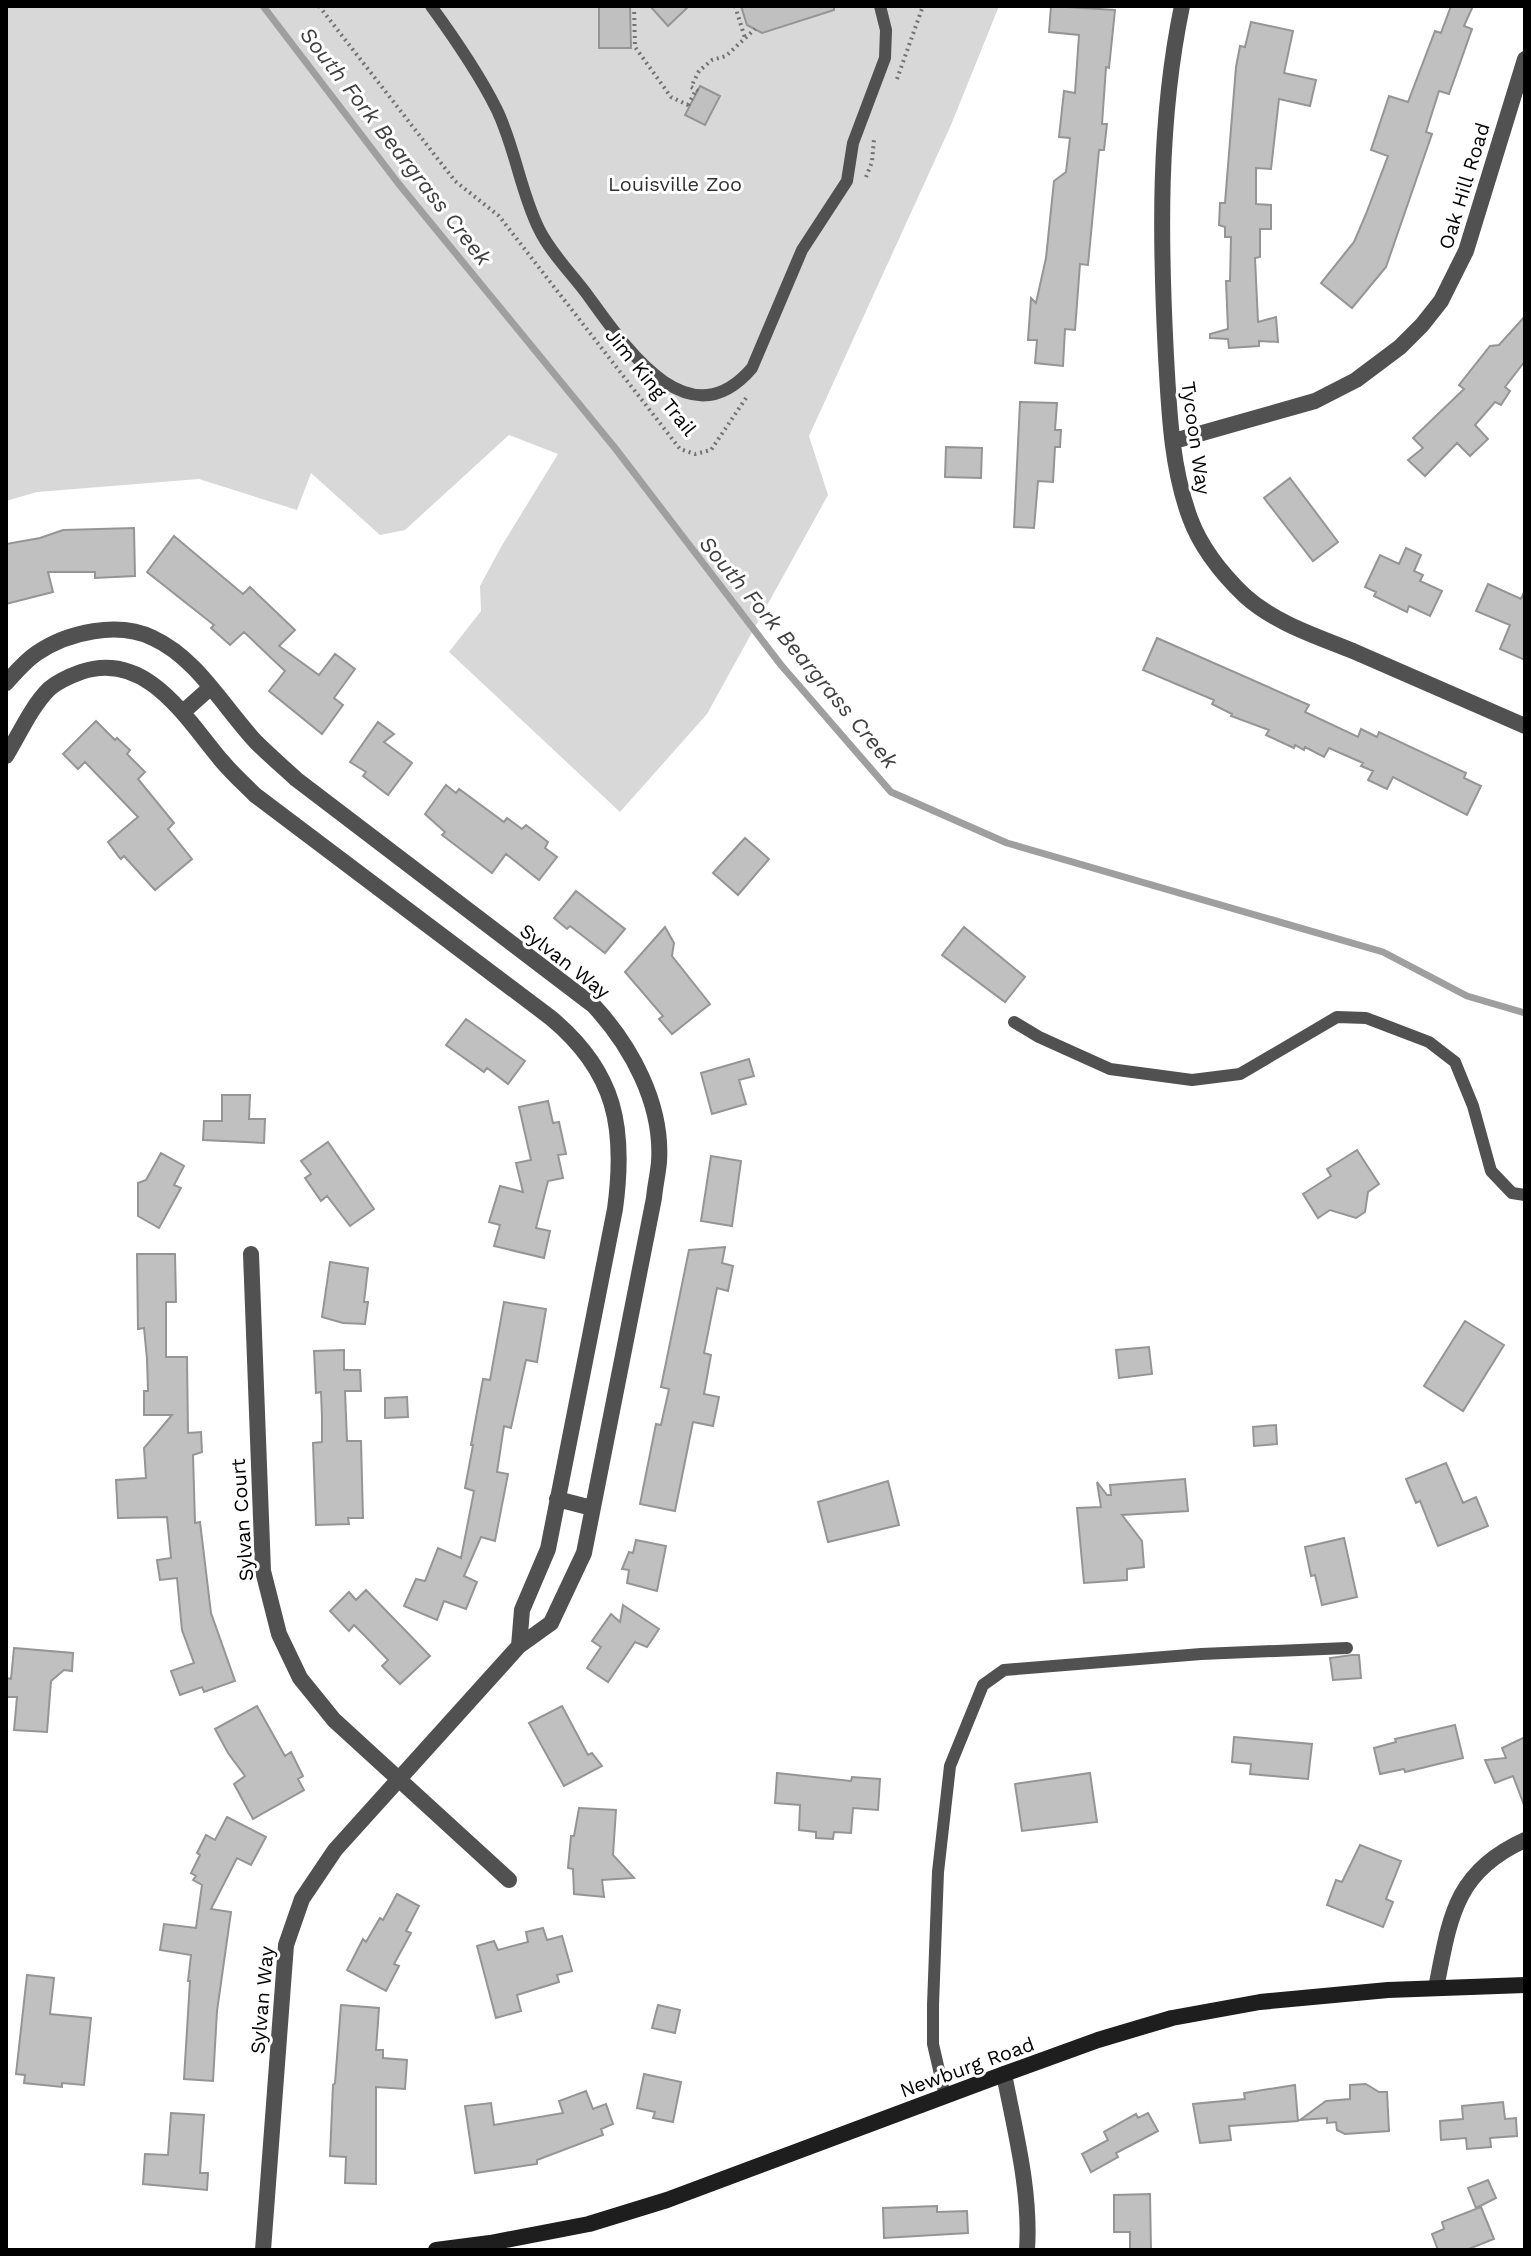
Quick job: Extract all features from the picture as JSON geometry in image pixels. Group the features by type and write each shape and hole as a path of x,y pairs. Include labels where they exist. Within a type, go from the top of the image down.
{"main road":[{"name":"Newburg Road","path":"436,2250 589,2224 654,2204 1098,2040 1172,2018 1260,2002 1436,1988 1525,1985"}],"street":[{"name":"Tycoon Way","path":"1182,6 1171,68 1163,156 1162,239 1168,401 1177,474 1190,520 1213,561 1248,599 1269,613 1525,726"},
{"name":"Oak Hill Road","path":"1174,441 1315,401 1356,380 1400,347 1422,325 1441,301 1466,251 1525,59"},
{"name":"Sylvan Way","path":"6,683 39,651 83,633 127,630 152,637 170,648 210,688 256,742 296,779 594,1006 624,1042 654,1112 660,1159 584,1553 551,1623 519,1646 335,1850 312,1882 292,1922 286,1945 263,2250"},
{"path":"6,756 50,689 63,679 95,668 114,667 133,672 161,689 255,795 551,1018 573,1036 605,1081 618,1126 620,1169 548,1549 522,1610 519,1646"},
{"path":"183,712 210,688"},
{"name":"Sylvan Court","path":"251,1254 260,1527 268,1598 290,1659 313,1696 334,1720 509,1880"},
{"path":"557,1499 592,1508"},
{"path":"1436,1988 1446,1935 1466,1885 1486,1862 1525,1840"},
{"path":"1004,2074 1028,2215 1027,2250"}],"lane":[{"path":"431,6 464,50 498,111 539,230 635,359 672,387 693,394 721,393 739,384 752,368 802,250 847,181 853,143 885,58 886,30 880,6"},
{"path":"1014,1022 1039,1037 1110,1069 1192,1080 1240,1074 1337,1017 1366,1018 1429,1042 1455,1062 1473,1106 1491,1171 1512,1193 1525,1195"},
{"path":"945,2096 933,2044 938,1872 950,1766 983,1685 1004,1670 1201,1654 1347,1648"}],"path":[{"name":"Jim King Trail","path":"319,6 455,181 499,216 680,449 695,454 711,450 748,394"},
{"path":"634,6 635,47 671,97 689,106 697,90 691,87 699,71 712,60 726,56 755,29"},
{"path":"735,6 745,38"},
{"path":"892,92 923,6"},
{"path":"864,184 872,162 874,132"}],"green space":[{"name":"Louisville Zoo","path":"6,6 999,6 951,125 809,436 828,495 707,714 620,812 449,652 481,611 480,586 558,454 509,435 405,530 380,535 311,473 297,510 199,479 37,492 6,501"}],"building":[{"path":"599,6 630,6 631,48 599,48"},
{"path":"650,6 689,6 668,26"},
{"path":"741,6 834,6 834,10 762,33 747,25"},
{"path":"1051,6 1115,10 1109,68 1106,67 1102,124 1107,124 1104,150 1099,150 1088,265 1080,264 1075,330 1065,329 1063,366 1035,363 1037,340 1028,340 1031,298 1036,303 1046,258 1054,181 1066,172 1070,138 1059,137 1064,91 1075,93 1079,35 1049,32"},
{"path":"1451,6 1473,6 1464,26 1472,29 1449,94 1439,91 1426,132 1432,134 1386,267 1352,308 1321,283 1354,242 1388,156 1371,150 1389,96 1408,102 1435,31 1441,33"},
{"path":"1251,22 1293,31 1284,73 1316,80 1310,106 1279,99 1271,169 1256,168 1256,204 1271,205 1271,229 1260,229 1260,257 1255,258 1258,322 1276,317 1278,342 1259,341 1259,346 1229,348 1228,339 1210,338 1210,334 1228,329 1226,281 1230,281 1231,237 1225,237 1225,227 1219,225 1220,203 1225,203 1236,67 1240,46 1245,47"},
{"path":"700,86 720,96 705,125 685,115"},
{"path":"1525,316 1525,361 1505,387 1510,391 1501,405 1495,402 1475,425 1488,439 1470,456 1457,443 1425,476 1408,460 1423,448 1413,438 1464,389 1459,385 1490,346 1499,345"},
{"path":"1020,402 1057,403 1055,430 1061,430 1060,447 1055,447 1053,482 1038,481 1034,528 1014,527"},
{"path":"946,447 982,448 981,478 945,477"},
{"path":"1290,478 1338,542 1313,561 1264,498"},
{"path":"134,528 135,576 95,578 95,572 48,572 53,592 6,604 6,544 63,530"},
{"path":"174,536 243,594 250,587 295,630 279,646 319,675 335,654 355,669 334,698 343,705 322,734 269,691 285,671 244,632 230,645 211,628 214,625 147,572"},
{"path":"1406,548 1421,555 1414,571 1423,575 1420,581 1442,591 1430,616 1409,606 1407,612 1374,596 1376,592 1365,587 1380,555 1399,564"},
{"path":"1488,584 1521,599 1525,590 1525,660 1500,649 1510,625 1476,611"},
{"path":"1157,638 1309,705 1305,712 1358,737 1361,729 1377,737 1379,732 1466,773 1464,778 1481,786 1467,815 1393,777 1387,789 1368,780 1373,771 1361,766 1363,763 1329,748 1324,757 1305,747 1304,750 1295,745 1294,748 1266,735 1269,730 1231,716 1212,704 1214,700 1143,670"},
{"path":"96,721 130,750 127,754 145,772 138,779 174,823 168,829 192,859 155,890 124,856 119,857 108,842 138,817 85,762 78,769 63,754"},
{"path":"378,722 394,734 384,742 412,763 388,795 363,776 366,772 350,762"},
{"path":"446,785 456,793 459,789 504,822 507,818 522,829 526,825 548,842 545,848 557,857 539,880 506,854 492,873 442,835 445,832 425,814"},
{"path":"745,838 769,859 738,895 713,873"},
{"path":"576,891 625,929 605,953 570,926 567,929 554,918"},
{"path":"665,927 674,943 672,956 710,1004 672,1034 659,1019 663,1016 625,972"},
{"path":"964,927 1025,977 1005,1002 942,955"},
{"path":"466,1019 525,1061 508,1084 487,1068 484,1072 446,1045"},
{"path":"749,1059 754,1076 739,1080 746,1104 712,1114 701,1073"},
{"path":"222,1095 250,1095 249,1119 265,1119 264,1143 203,1140 204,1121 222,1121"},
{"path":"548,1101 553,1123 559,1122 566,1154 558,1155 563,1178 548,1181 536,1228 550,1231 544,1258 494,1246 500,1225 489,1222 500,1186 523,1192 516,1163 531,1160 519,1107"},
{"path":"328,1142 374,1209 350,1226 327,1196 321,1201 305,1178 311,1174 301,1161"},
{"path":"1357,1150 1379,1184 1368,1192 1365,1212 1356,1218 1330,1210 1318,1218 1303,1194 1331,1176 1327,1169"},
{"path":"161,1153 184,1166 174,1185 181,1188 159,1228 138,1216 138,1183 146,1180"},
{"path":"711,1156 741,1161 732,1226 701,1221"},
{"path":"725,1247 722,1263 733,1266 728,1291 717,1288 704,1353 711,1355 704,1394 719,1397 713,1426 693,1422 675,1511 640,1504 656,1424 661,1425 669,1389 661,1387 689,1250"},
{"path":"137,1254 175,1254 176,1302 166,1302 166,1357 187,1357 188,1433 201,1432 202,1452 193,1455 195,1523 200,1522 211,1613 235,1681 204,1692 202,1687 180,1695 171,1671 194,1663 182,1630 177,1578 160,1580 157,1560 171,1558 167,1517 118,1518 116,1480 146,1478 144,1448 172,1415 144,1415 144,1391 148,1391 147,1359 144,1328 138,1329"},
{"path":"330,1262 368,1268 365,1324 343,1323 322,1317"},
{"path":"504,1302 546,1309 537,1362 526,1360 511,1428 504,1426 497,1472 508,1474 495,1541 481,1537 464,1576 477,1582 466,1609 444,1601 437,1620 404,1606 416,1579 425,1581 438,1548 461,1558 474,1491 465,1488 471,1445 483,1379 490,1380"},
{"path":"1465,1321 1504,1345 1463,1411 1424,1386"},
{"path":"1149,1347 1152,1374 1119,1378 1116,1350"},
{"path":"344,1350 344,1370 360,1370 361,1391 345,1391 347,1441 361,1441 363,1518 348,1518 349,1524 316,1525 313,1443 322,1442 322,1417 321,1392 316,1393 314,1351"},
{"path":"407,1397 408,1417 385,1418 385,1398"},
{"path":"1276,1425 1277,1444 1254,1446 1253,1427"},
{"path":"1446,1463 1463,1503 1476,1497 1488,1526 1438,1546 1420,1501 1416,1503 1406,1479"},
{"path":"1185,1479 1188,1511 1122,1515 1142,1541 1144,1567 1127,1569 1127,1580 1084,1583 1077,1508 1101,1507 1097,1482 1107,1495 1111,1495 1110,1485"},
{"path":"888,1481 899,1525 828,1542 818,1502"},
{"path":"1344,1538 1357,1597 1322,1605 1305,1547"},
{"path":"636,1540 666,1546 657,1591 627,1583 629,1570 622,1569 629,1552 633,1553"},
{"path":"366,1590 430,1656 400,1684 382,1666 388,1660 366,1637 354,1625 349,1631 330,1611 349,1592 356,1600"},
{"path":"623,1605 659,1629 647,1647 635,1642 608,1682 587,1668 601,1647 592,1641 611,1614 620,1622"},
{"path":"14,1648 73,1653 72,1671 64,1670 51,1681 47,1732 14,1730 17,1697 6,1697"},
{"path":"1359,1655 1361,1678 1333,1680 1330,1658"},
{"path":"257,1706 285,1756 291,1752 303,1776 298,1779 304,1790 253,1819 234,1784 245,1776 215,1729"},
{"path":"562,1706 588,1755 592,1753 602,1766 564,1786 529,1723"},
{"path":"1455,1725 1463,1758 1405,1772 1404,1769 1380,1774 1374,1748 1396,1742 1395,1739"},
{"path":"1234,1737 1312,1744 1308,1779 1250,1774 1251,1764 1232,1762"},
{"path":"1525,1737 1524,1805 1513,1776 1495,1783 1485,1760 1506,1758 1502,1748"},
{"path":"777,1773 851,1781 852,1777 880,1779 878,1810 853,1808 851,1833 834,1832 833,1839 816,1838 816,1832 799,1830 800,1805 775,1803"},
{"path":"1090,1773 1097,1822 1022,1831 1015,1784"},
{"path":"579,1808 616,1810 613,1855 634,1878 602,1880 604,1897 574,1894 573,1869 568,1868 571,1836 574,1836"},
{"path":"227,1817 266,1837 251,1865 237,1858 211,1909 231,1912 217,2011 213,2081 184,2079 191,1955 160,1950 164,1924 196,1928 202,1885 193,1880 196,1876 191,1873 206,1835 215,1840"},
{"path":"1360,1845 1401,1861 1386,1899 1393,1902 1383,1927 1327,1905 1336,1880 1342,1882"},
{"path":"397,1894 419,1906 406,1931 411,1933 394,1964 399,1966 386,1991 347,1970 363,1939 366,1942 380,1918 383,1920"},
{"path":"543,1928 547,1940 562,1936 572,1971 557,1975 559,1982 517,1995 521,2011 496,2018 477,1946 494,1941 498,1950 528,1942 526,1932"},
{"path":"27,1975 54,1978 50,2014 91,2018 84,2085 62,2083 62,2087 24,2083 25,2075 16,2074"},
{"path":"341,2005 379,2008 376,2050 383,2050 383,2058 407,2060 405,2089 376,2087 376,2184 345,2183 346,2157 330,2156"},
{"path":"658,2005 680,2010 675,2033 652,2028"},
{"path":"644,2074 681,2082 673,2122 653,2118 655,2112 637,2108"},
{"path":"1366,2084 1379,2092 1387,2092 1389,2131 1345,2134 1337,2130 1336,2122 1327,2123 1327,2118 1300,2120 1326,2101 1350,2099 1350,2085"},
{"path":"1295,2085 1298,2121 1229,2126 1231,2140 1200,2143 1193,2104 1245,2099 1244,2093"},
{"path":"586,2091 593,2109 606,2104 613,2124 601,2129 603,2135 537,2160 537,2164 475,2173 465,2106 491,2103 494,2125 563,2113 559,2101"},
{"path":"1503,2102 1505,2119 1516,2118 1517,2136 1490,2138 1491,2147 1467,2149 1466,2138 1441,2140 1440,2121 1463,2119 1462,2106"},
{"path":"171,2113 204,2115 200,2173 208,2173 207,2190 143,2184 145,2154 168,2155"},
{"path":"1148,2113 1158,2131 1116,2153 1118,2157 1091,2172 1082,2154 1108,2140 1104,2132 1136,2114 1138,2118"},
{"path":"1488,2180 1496,2198 1476,2208 1468,2188"},
{"path":"1150,2194 1151,2250 1130,2250 1130,2232 1114,2232 1114,2195"},
{"path":"937,2206 937,2212 967,2211 968,2233 884,2238 883,2208"},
{"path":"1481,2207 1494,2239 1466,2250 1438,2250 1432,2234 1444,2229 1442,2222"}],"waterway":[{"name":"South Fork Beargrass Creek","path":"263,6 398,183 615,448 781,665 891,792 1007,843 1383,952 1467,996 1525,1013"}]}
